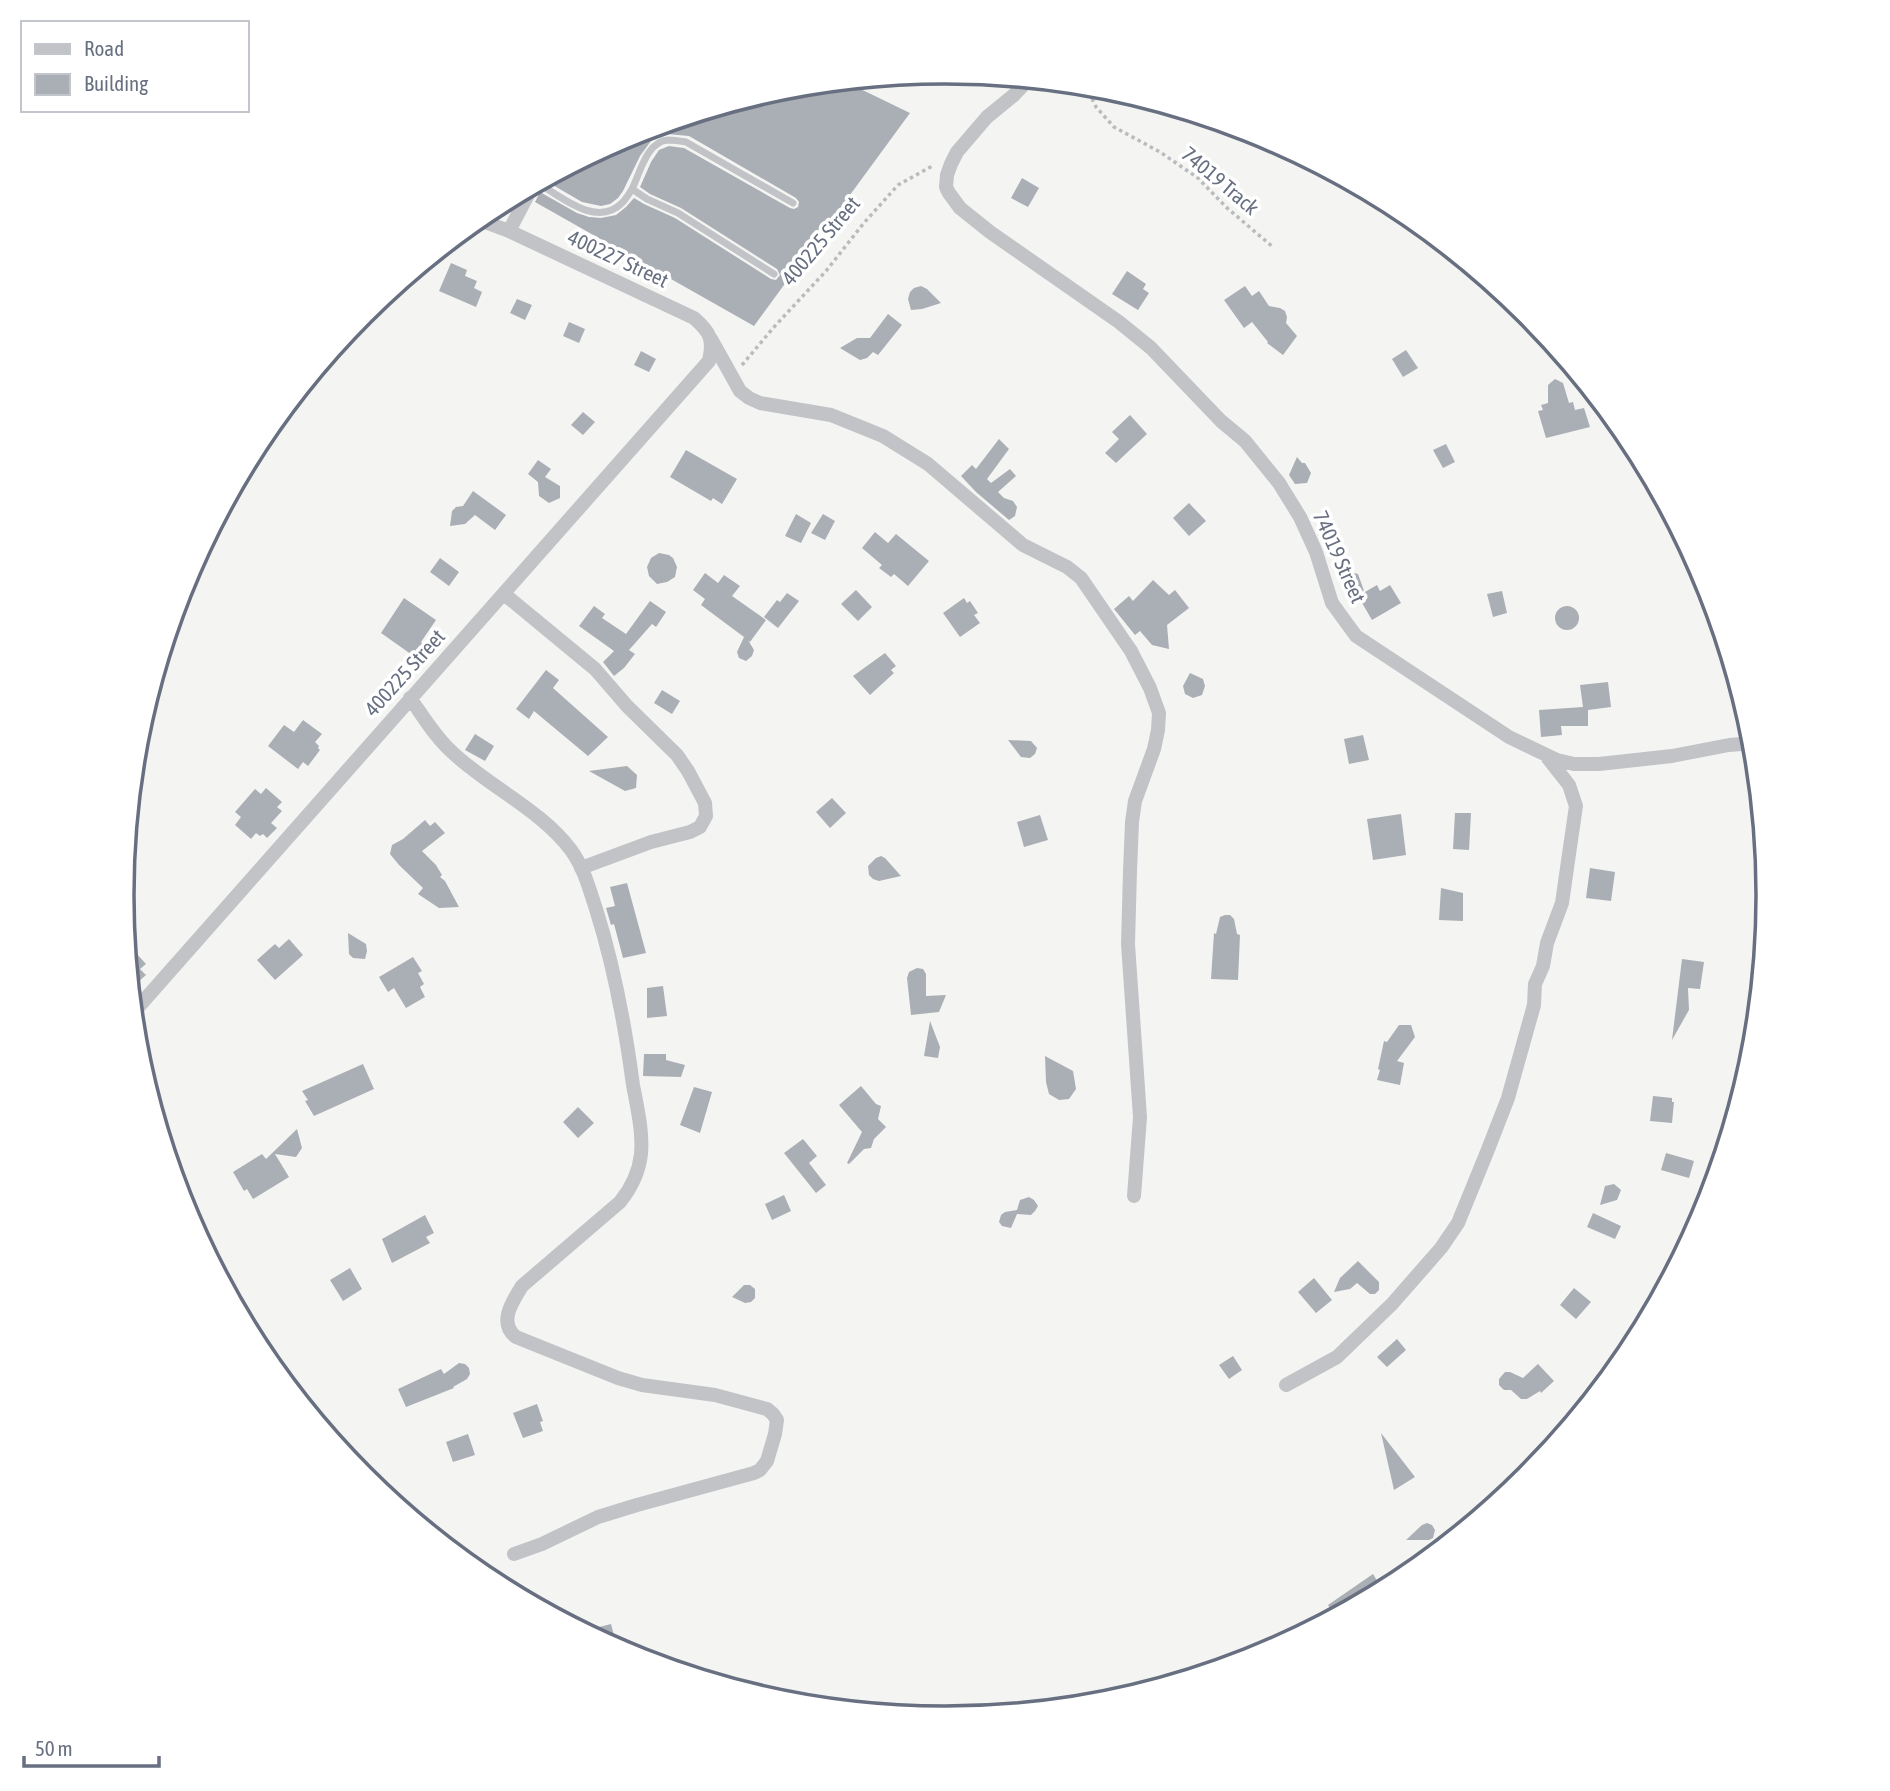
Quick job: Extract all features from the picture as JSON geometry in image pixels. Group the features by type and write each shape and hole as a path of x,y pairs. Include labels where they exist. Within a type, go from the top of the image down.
{"street":[{"name":"74019 Street","path":"1020,88 987,117 957,152 951,164 946,187 960,208 990,232 1119,322 1151,348 1221,421 1245,441 1279,483 1300,517 1316,552 1332,603 1356,636 1509,737 1545,755 1573,764 1672,756 1742,744"},
{"path":"509,231 524,202"},
{"name":"400227 Street","path":"490,224 694,318 705,329 740,391 749,398 760,403 831,415 883,436 928,464 1023,545 1067,567 1081,578 1094,596 1150,688 1159,713 1154,749 1135,801 1132,822 1128,944 1140,1117 1134,1196"},
{"name":"400225 Street","path":"141,1004 709,361 712,347 710,338"},
{"path":"504,594 595,669 627,706 677,755 705,803 706,816 700,827 581,868"},
{"path":"410,698 451,752 542,821 570,849 581,868 606,939 624,1020 639,1127 641,1153 638,1173 631,1189 620,1202 522,1286 511,1304 507,1321 509,1331 516,1337 618,1378 642,1385 715,1395 767,1409 776,1417 777,1426 767,1461 760,1470 598,1517 555,1539 514,1554"},
{"path":"1286,1385 1337,1357 1392,1304 1441,1248 1458,1223 1488,1152 1508,1098 1534,1005 1535,984 1562,903 1576,806 1569,785 1545,755"}],"lane":[{"path":"547,189 587,211 602,212 614,209 623,203 632,189 650,151 658,142 669,140 686,142 793,203"},
{"path":"632,189 678,213 774,274"}],"path":[{"name":"74019 Track","path":"1092,98 1114,127 1160,152 1198,178 1226,207 1274,248"},
{"name":"400225 Street","path":"732,376 898,185 933,165"}],"building":[{"path":"860,89 910,113 754,326 535,202 540,192 577,213 601,218 616,215 634,198 675,218 776,280 780,275 777,269 681,208 640,187 659,150 669,146 684,148 790,208 798,207 799,202 689,136 663,135 735,112 787,100"},
{"path":"657,137 640,156 618,198 601,206 582,202 553,185"},
{"path":"1022,178 1039,188 1028,207 1011,198"},
{"path":"451,263 467,270 465,276 477,281 474,288 482,292 476,307 439,291"},
{"path":"1127,271 1146,284 1143,289 1149,293 1138,310 1112,294"},
{"path":"921,286 941,303 911,310 908,299 910,292"},
{"path":"1245,286 1252,296 1259,291 1269,306 1285,311 1286,323 1297,336 1283,355 1267,343 1252,322 1244,328 1224,300"},
{"path":"517,299 532,305 525,320 510,313"},
{"path":"888,314 902,325 878,355 873,352 860,360 840,348 857,338 870,338"},
{"path":"569,322 585,329 579,343 563,336"},
{"path":"1406,350 1418,368 1403,377 1392,359"},
{"path":"641,351 656,359 649,372 634,365"},
{"path":"1555,379 1563,383 1569,403 1573,402 1575,410 1584,408 1590,427 1546,438 1538,411 1543,410 1541,405 1548,403 1548,385"},
{"path":"583,412 595,422 583,435 571,425"},
{"path":"1130,415 1147,434 1116,463 1105,453 1119,439 1112,432"},
{"path":"999,439 1009,449 987,479 991,483 1010,469 1016,476 998,492 1013,501 1017,507 1015,516 1009,520 961,476 972,465 976,469"},
{"path":"1446,444 1455,462 1443,468 1433,450"},
{"path":"686,450 737,479 722,504 713,498 711,501 670,477"},
{"path":"1297,457 1311,473 1307,483 1295,484 1289,475"},
{"path":"538,460 551,469 545,477 560,486 560,498 549,503 539,496 538,482 528,474"},
{"path":"473,491 506,515 495,530 475,515 465,524 450,526 452,511 463,506"},
{"path":"1189,503 1206,521 1189,536 1173,518"},
{"path":"796,514 811,523 801,543 785,536"},
{"path":"823,514 835,521 825,540 811,533"},
{"path":"875,532 888,543 896,534 929,561 908,586 894,574 891,577 879,568 882,565 862,548"},
{"path":"659,553 673,558 677,567 675,577 657,584 649,576 647,567 651,558"},
{"path":"440,558 459,572 449,586 430,572"},
{"path":"1347,571 1358,574 1364,591 1344,586 1343,580"},
{"path":"705,573 718,583 724,575 740,586 732,596 766,620 750,642 748,640 754,650 746,661 739,658 737,652 744,637 701,605 705,599 693,590"},
{"path":"1153,580 1169,595 1175,590 1189,608 1167,625 1169,649 1152,645 1140,631 1135,635 1114,609 1129,596 1133,601"},
{"path":"1377,585 1380,591 1390,585 1401,603 1372,620 1358,596"},
{"path":"856,590 872,607 858,621 841,604"},
{"path":"1502,591 1507,613 1493,617 1487,594"},
{"path":"787,593 799,601 778,628 764,617 777,600 780,602"},
{"path":"404,598 436,620 421,642 434,651 425,664 381,633"},
{"path":"964,598 967,603 970,601 978,613 974,615 980,623 960,637 943,613"},
{"path":"650,601 666,612 656,627 652,624 629,650 635,654 614,676 603,662 614,651 579,626 594,606 605,614 602,618 626,634"},
{"path":"1567,606 1576,609 1579,618 1576,627 1567,630 1558,627 1555,618 1558,609"},
{"path":"885,653 896,666 891,670 894,673 870,695 853,676"},
{"path":"546,670 559,680 553,688 608,737 588,756 534,711 529,719 516,709"},
{"path":"1190,673 1203,679 1205,686 1202,695 1193,698 1185,694 1183,686"},
{"path":"1608,682 1611,707 1588,710 1588,726 1561,726 1562,735 1541,737 1539,710 1583,707 1580,685"},
{"path":"662,690 680,701 672,714 654,703"},
{"path":"303,720 322,734 315,742 320,750 308,766 303,762 298,769 268,746 284,725 294,732"},
{"path":"475,734 494,746 485,761 465,750"},
{"path":"1363,735 1369,760 1349,764 1344,739"},
{"path":"1008,740 1031,741 1037,748 1035,754 1030,758 1021,757"},
{"path":"627,766 637,775 636,788 625,791 589,771"},
{"path":"266,788 282,802 277,807 282,811 271,823 277,828 267,838 256,833 251,839 235,825 241,817 235,812 255,789 261,794"},
{"path":"832,798 846,813 830,828 816,812"},
{"path":"1455,813 1471,813 1469,850 1453,849"},
{"path":"1401,814 1406,855 1373,860 1367,819"},
{"path":"1040,815 1048,840 1024,847 1017,822"},
{"path":"425,820 430,826 435,822 445,833 422,851 436,865 442,875 440,877 459,907 439,908 418,894 423,888 390,854 392,845"},
{"path":"881,856 901,876 879,881 869,875 868,866"},
{"path":"1590,868 1615,872 1611,901 1586,898"},
{"path":"627,883 646,953 623,958 614,924 611,925 606,908 615,906 610,887"},
{"path":"1441,888 1463,893 1463,921 1439,920"},
{"path":"1225,915 1234,919 1237,934 1240,935 1238,980 1211,979 1214,933 1216,934 1220,917"},
{"path":"348,933 366,944 365,959 353,958 349,954"},
{"path":"289,939 303,955 275,980 257,960 275,944 279,948"},
{"path":"135,952 146,964 140,969 146,975 138,982"},
{"path":"413,957 422,971 418,973 424,984 420,987 425,997 406,1008 394,988 388,992 379,977"},
{"path":"1682,959 1704,962 1700,989 1688,988 1689,1010 1672,1040"},
{"path":"917,968 923,969 926,974 926,996 946,995 939,1012 911,1015 907,978 909,972"},
{"path":"663,986 667,1016 647,1018 647,988"},
{"path":"930,1021 940,1047 938,1058 924,1056"},
{"path":"1399,1025 1411,1025 1415,1037 1397,1061 1404,1063 1400,1085 1377,1080 1384,1041 1387,1042"},
{"path":"644,1054 666,1054 666,1060 685,1065 681,1077 643,1076"},
{"path":"1045,1056 1073,1071 1076,1089 1069,1099 1059,1100 1049,1094"},
{"path":"363,1064 374,1089 314,1116 302,1091"},
{"path":"861,1086 876,1104 881,1106 878,1119 886,1127 874,1139 871,1148 864,1149 849,1164 847,1163 862,1132 839,1105"},
{"path":"694,1087 712,1092 700,1133 680,1125"},
{"path":"1653,1096 1672,1098 1672,1123 1650,1121"},
{"path":"578,1107 594,1123 578,1138 563,1122"},
{"path":"297,1129 302,1148 296,1157 275,1154 289,1177 253,1199 247,1189 244,1191 233,1172 262,1154 266,1159"},
{"path":"803,1139 817,1156 809,1163 826,1185 816,1193 784,1153"},
{"path":"1666,1153 1694,1161 1689,1178 1661,1170"},
{"path":"1614,1184 1621,1190 1617,1200 1600,1205 1605,1186"},
{"path":"784,1195 791,1211 772,1220 765,1204"},
{"path":"1029,1197 1038,1206 1035,1211 1031,1215 1017,1214 1011,1228 1002,1226 999,1222 1001,1215 1017,1210 1020,1200"},
{"path":"1593,1213 1621,1226 1615,1239 1587,1227"},
{"path":"425,1215 434,1233 426,1237 430,1243 392,1263 382,1239"},
{"path":"1358,1261 1379,1282 1379,1290 1370,1294 1357,1283 1350,1289 1334,1292 1340,1278"},
{"path":"350,1268 362,1289 343,1301 330,1280"},
{"path":"1314,1278 1332,1300 1316,1313 1298,1292"},
{"path":"744,1285 755,1289 755,1298 751,1302 745,1303 732,1297"},
{"path":"1574,1288 1591,1302 1576,1319 1560,1305"},
{"path":"1397,1339 1406,1350 1387,1367 1377,1357"},
{"path":"1233,1356 1242,1370 1229,1379 1219,1365"},
{"path":"459,1363 469,1368 467,1379 454,1388 406,1407 398,1389 441,1369 444,1374"},
{"path":"1538,1364 1554,1381 1541,1393 1540,1391 1527,1399 1521,1399 1511,1390 1504,1390 1499,1385 1499,1379 1505,1372 1523,1378"},
{"path":"537,1404 543,1421 540,1422 543,1431 523,1438 513,1413"},
{"path":"1381,1433 1415,1477 1394,1490"},
{"path":"468,1434 475,1455 453,1462 446,1442"},
{"path":"1427,1523 1435,1530 1433,1538 1406,1540 1422,1525"},
{"path":"1373,1574 1378,1582 1330,1609 1328,1605"},
{"path":"611,1624 614,1636 596,1628"}]}
